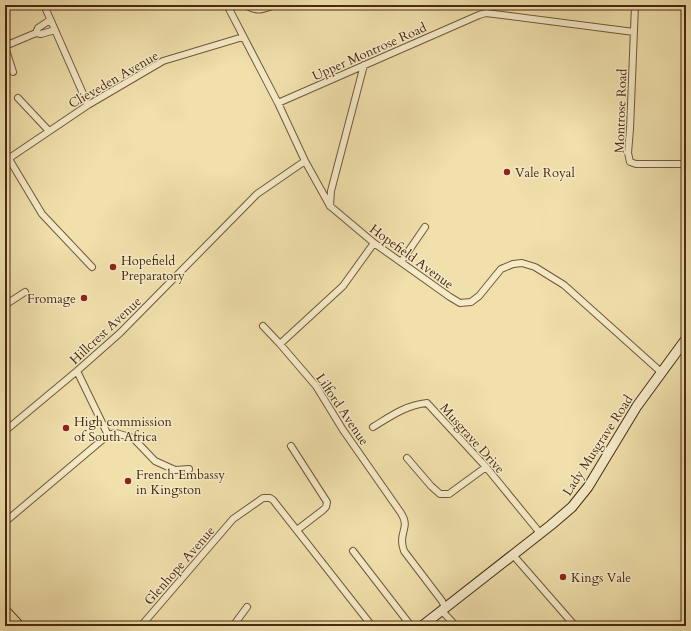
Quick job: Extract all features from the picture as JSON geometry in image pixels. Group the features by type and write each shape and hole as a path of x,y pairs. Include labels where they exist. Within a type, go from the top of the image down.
{"main road":[{"name":"Lady Musgrave Road","path":"422,626 572,507 588,487 637,406 685,340"},
{"path":"5,611 18,626"}],"street":[{"path":"44,5 88,104"},
{"name":"Hopefield Avenue","path":"227,5 278,103 305,161 330,206 374,243 460,303 471,302 479,296 501,269 513,264 522,263 535,267 564,285 661,372"},
{"path":"245,5 253,10 262,10 275,5"},
{"name":"Montrose Road","path":"634,5 628,153 630,162 636,164 686,164"},
{"name":"Upper Montrose Road","path":"278,103 486,13 634,32"},
{"path":"36,33 38,28 50,20"},
{"path":"13,72 5,46 36,33 41,34 55,30"},
{"name":"Clieveden Avenue","path":"7,160 88,104 163,61 243,37"},
{"path":"330,206 331,191 364,65"},
{"path":"18,98 49,131"},
{"path":"7,160 42,214 92,267"},
{"name":"Hillcrest Avenue","path":"5,431 77,371 120,332 257,194 305,161"},
{"path":"401,262 425,227"},
{"path":"280,344 343,286 374,243"},
{"path":"5,305 25,292"},
{"name":"Lilford Avenue","path":"263,326 316,386 343,430 405,519 405,528 401,542 404,551 442,601 444,609 456,626"},
{"path":"77,371 108,435"},
{"name":"Musgrave Drive","path":"373,427 414,404 427,403 486,467 540,533"},
{"path":"5,522 108,435 116,433 133,438 155,461 175,470 189,469"},
{"path":"290,446 327,502 326,507 323,510 297,530"},
{"path":"407,458 431,486 440,494 448,494 486,467"},
{"name":"Glenhope Avenue","path":"141,626 233,519 263,498 270,498 273,500 372,626"},
{"path":"353,551 411,626"},
{"path":"513,555 575,626"},
{"path":"233,626 247,607"}],"place":[{"name":"Vale Royal","path":"507,172"},
{"name":"Hopefield Preparatory","path":"113,267"},
{"name":"Fromage","path":"84,298"},
{"name":"High commission of South Africa","path":"66,428"},
{"name":"French Embassy in Kingston","path":"128,481"},
{"name":"Kings Vale","path":"563,577"}]}
